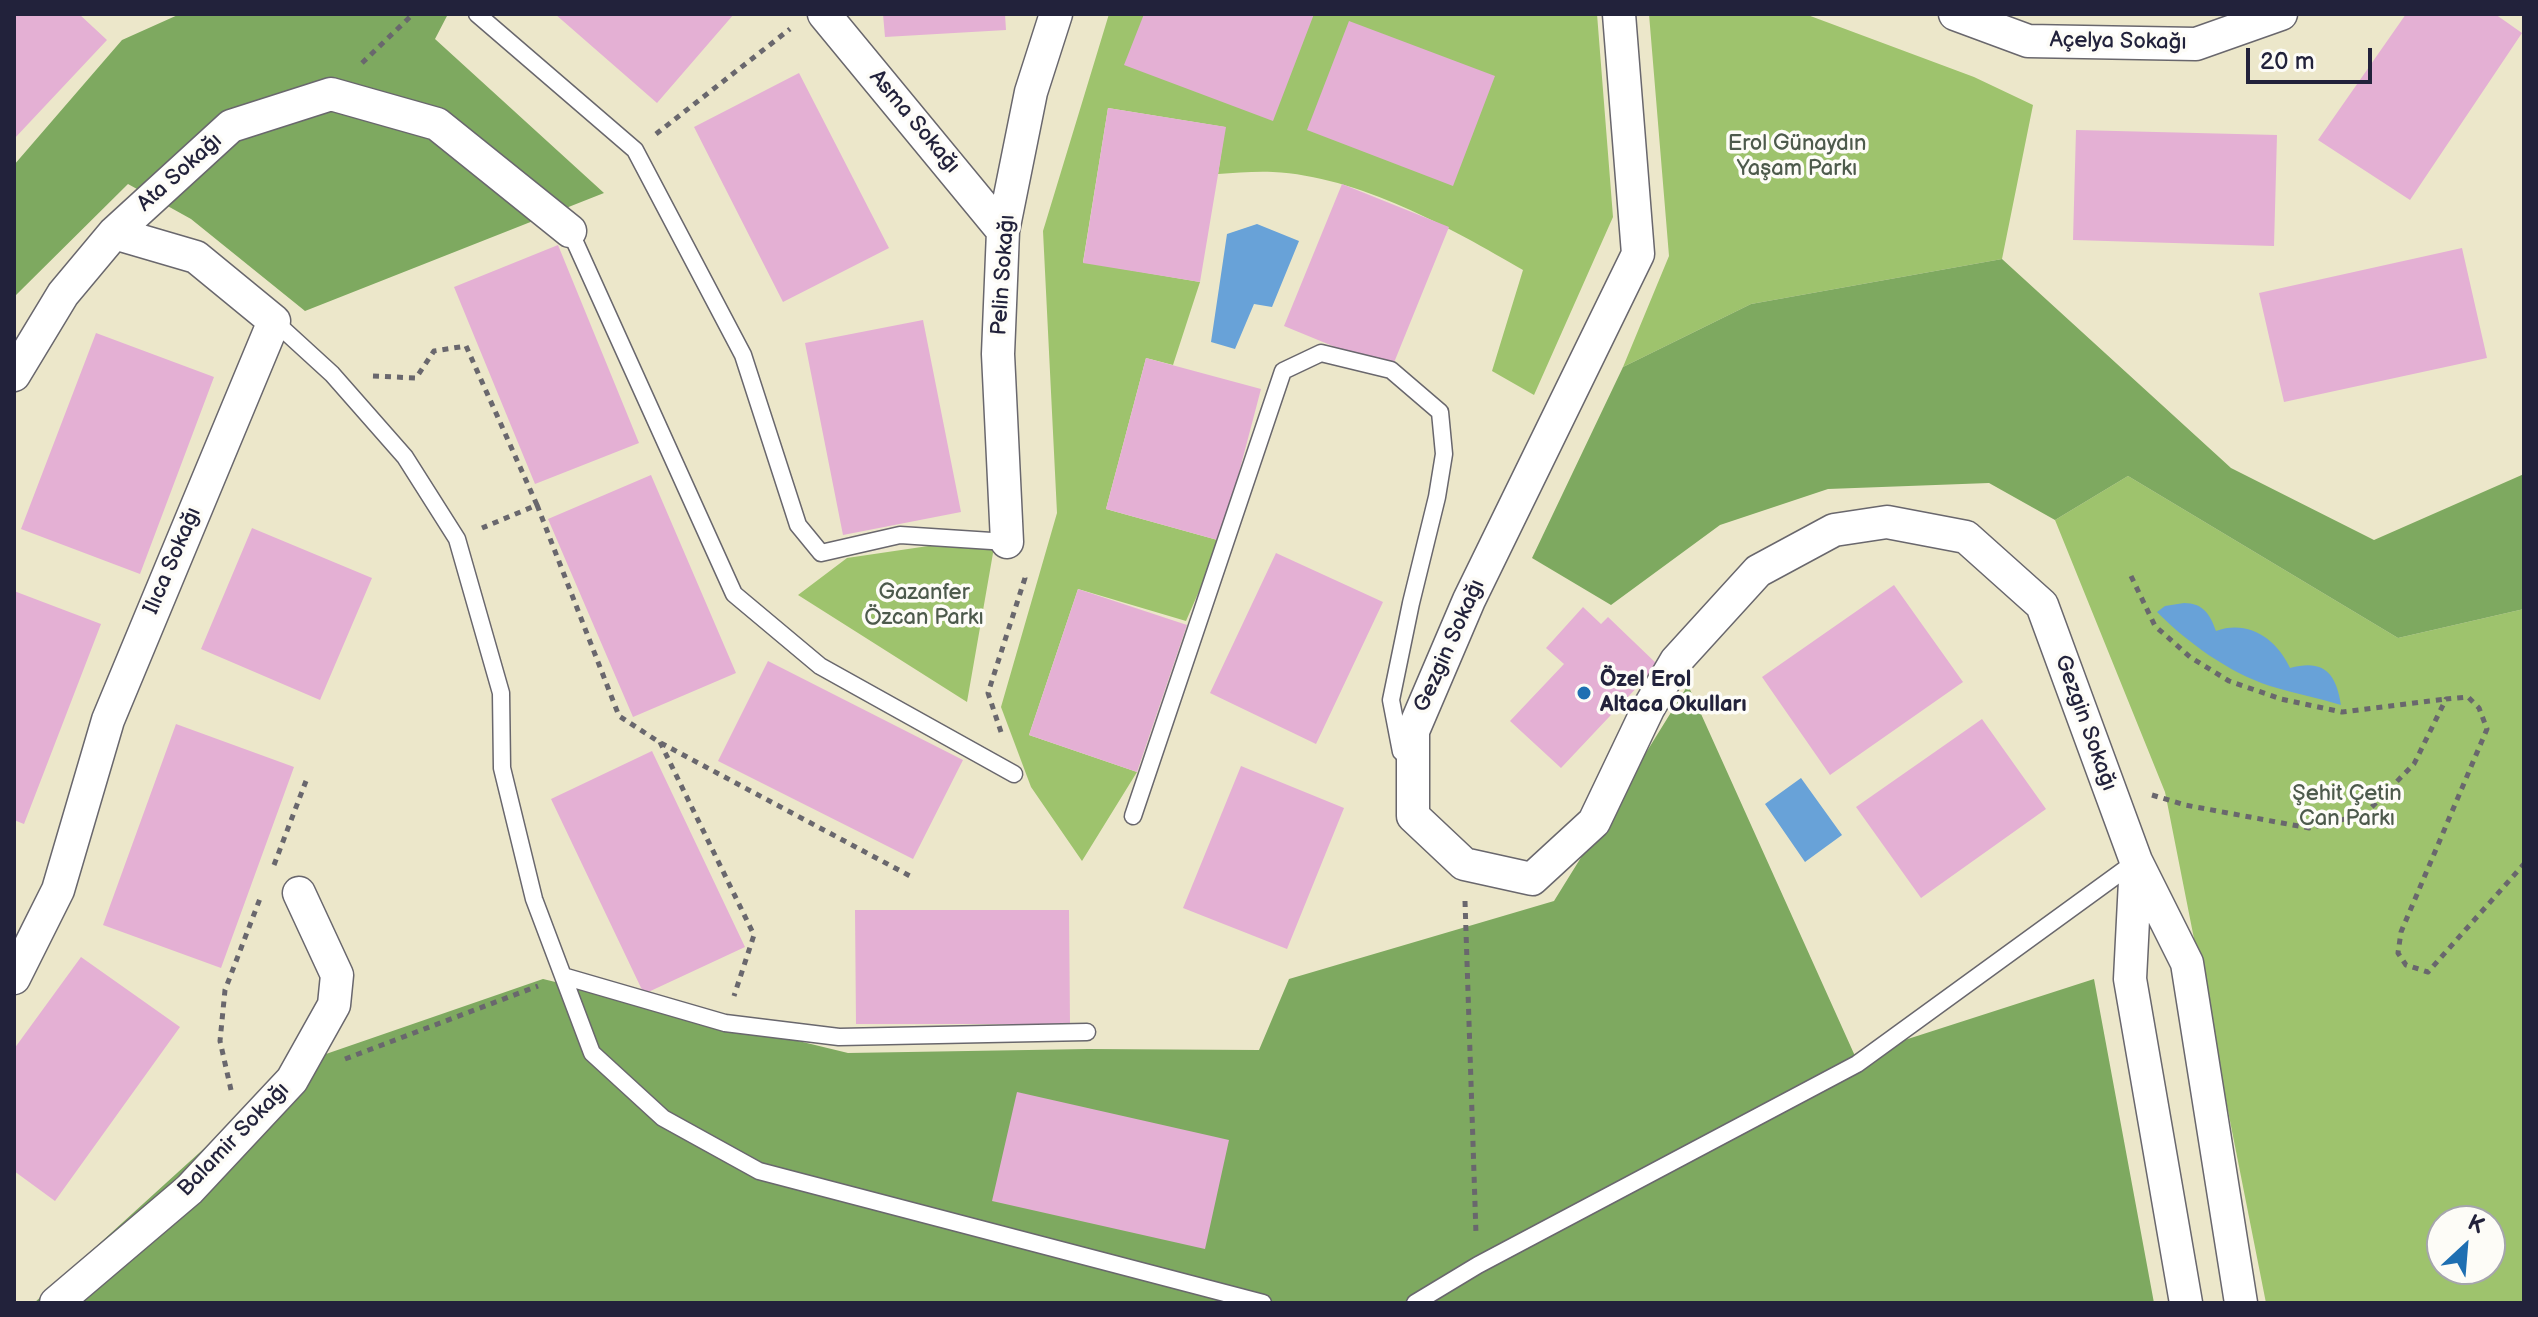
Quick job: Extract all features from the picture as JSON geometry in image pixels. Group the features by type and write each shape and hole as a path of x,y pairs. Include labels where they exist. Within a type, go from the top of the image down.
{"street":[{"name":"Pelin Sokağı","path":"1007,542 998,354 1003,231 1031,92 1056,14"},
{"name":"Gezgin Sokağı","path":"1413,816 1413,731 1469,600 1638,254 1619,14"},
{"name":"Açelya Sokağı","path":"1955,14 2028,41 2196,44 2281,14"},
{"name":"Asma Sokağı","path":"811,19 1003,231"},
{"path":"331,94 437,124 570,231"},
{"name":"Ata Sokağı","path":"14,375 63,294 114,233 231,126 331,94"},
{"path":"114,233 196,257 274,321"},
{"name":"Ilıca Sokağı","path":"14,978 58,890 108,720 274,321"},
{"name":"Gezgin Sokağı","path":"1464,864 1532,879 1594,822 1648,709 1676,661 1758,571 1834,530 1887,522 1966,537 2042,605 2136,861 2187,963 2241,1303"},
{"path":"1413,816 1464,864"},
{"name":"Gezgin Sokağı","path":"2136,861 2130,979 2186,1303"},
{"name":"Balamir Sokağı","path":"56,1303 189,1190 292,1080 334,1005 337,975 299,893"}],"lane":[{"path":"477,14 635,150 743,355 798,525 821,553 900,535 1007,542"},
{"path":"570,231 734,594 820,666 1014,774"},
{"path":"274,321 332,374 405,457 457,539 501,693 502,768 534,899 592,1053 663,1118 759,1171 1263,1303"},
{"path":"1133,816 1283,371 1321,353 1391,370 1440,412 1444,454 1437,497 1391,700 1413,816"},
{"path":"1415,1303 1478,1265 1857,1064 2136,861"},
{"path":"563,976 725,1023 839,1037 1087,1032"}],"path":[{"path":"331,94 413,14"},
{"path":"635,150 811,19"},
{"path":"332,374 416,378 434,351 466,346 537,505 619,716 659,742 910,876"},
{"path":"457,539 537,505"},
{"path":"1007,542 1025,578 988,693 1014,774"},
{"path":"2131,576 2155,626 2190,657 2229,681 2281,699 2342,712 2468,697 2479,708 2487,729 2401,932 2398,953 2406,965 2428,972 2524,864"},
{"path":"2106,780 2185,805 2309,828 2365,814 2414,764 2446,699"},
{"path":"659,742 754,935 725,1023"},
{"path":"268,878 306,781"},
{"path":"1464,864 1478,1265"},
{"path":"241,1134 220,1041 225,990 263,892"},
{"path":"292,1080 563,976"}],"green space":[{"path":"180,14 448,14 435,39 604,193 305,311 191,219 128,184 14,297 14,165 122,40"},
{"path":"1109,14 1597,14 1613,217 1534,395 1492,371 1523,270 1435,222 1338,183 1273,172 1218,174 1225,127 1108,108 1083,262 1200,282 1173,365 1146,358 1106,509 1221,541 1186,621 1078,589 1029,735 1137,772 1082,861 1031,787 1001,707 1057,513 1043,231"},
{"name":"Erol Günaydın Yaşam Parkı","path":"1649,14 1805,14 1974,77 2033,105 2002,259 1751,304 1623,367 1669,256"},
{"path":"2002,259 2231,468 2374,540 2524,474 2524,609 2398,638 2128,476 2055,520 1989,483 1828,489 1720,525 1611,605 1532,558 1623,367 1751,304"},
{"name":"Şehit Çetin Can Parkı","path":"2128,476 2398,638 2524,609 2524,1303 2266,1303 2165,792 2055,520"},
{"name":"Gazanfer Özcan Parkı","path":"996,536 967,702 798,595 847,558"},
{"path":"1688,685 1855,1056 2094,979 2154,1303 34,1303 297,1064 543,979 848,1053 1259,1050 1289,979 1554,901"}],"water":[{"path":"1257,224 1299,241 1272,307 1254,304 1235,349 1211,342 1227,234"},
{"path":"2196,605 2205,611 2216,631 2239,628 2260,634 2277,648 2290,668 2311,665 2326,671 2336,684 2341,705 2254,680 2209,655 2157,612 2165,606"},
{"path":"1801,778 1842,835 1805,862 1765,804"}],"building":[{"path":"14,14 79,14 107,40 14,139"},
{"path":"555,14 734,14 657,103"},
{"path":"883,14 1005,14 1006,30 885,37"},
{"path":"1144,14 1314,14 1273,121 1124,65"},
{"path":"2406,14 2495,14 2522,33 2410,200 2318,140"},
{"path":"1349,21 1495,76 1453,186 1307,130"},
{"path":"799,73 889,248 783,302 694,127"},
{"path":"1108,108 1226,127 1200,282 1083,263"},
{"path":"2076,130 2277,135 2274,246 2073,240"},
{"path":"1342,184 1449,227 1391,370 1284,326"},
{"path":"558,245 639,443 535,484 454,287"},
{"path":"2462,248 2487,358 2284,402 2259,293"},
{"path":"923,320 961,512 843,535 805,343"},
{"path":"96,333 214,377 140,574 21,529"},
{"path":"1146,358 1261,389 1221,541 1106,509"},
{"path":"651,475 736,673 633,717 548,519"},
{"path":"252,528 372,578 320,700 201,649"},
{"path":"1276,553 1383,602 1316,744 1210,693"},
{"path":"1894,585 1963,682 1830,775 1762,677"},
{"path":"1078,589 1187,625 1137,772 1029,735"},
{"path":"14,591 101,624 24,824 14,820"},
{"name":"Özel Erol Altaca Okulları","path":"1583,607 1601,624 1608,617 1658,665 1561,768 1510,721 1564,664 1546,648"},
{"path":"768,661 963,760 913,859 718,761"},
{"path":"1982,719 2046,809 1921,898 1856,807"},
{"path":"176,724 294,767 221,968 103,925"},
{"path":"652,751 745,947 644,994 551,799"},
{"path":"1241,766 1344,808 1287,949 1183,908"},
{"path":"855,910 1069,910 1070,1024 856,1024"},
{"path":"81,957 180,1027 55,1201 14,1171 14,1049"},
{"path":"1017,1092 1229,1140 1205,1249 992,1201"}],"place":[{"name":"Özel Erol Altaca Okulları","path":"1584,693"}]}
